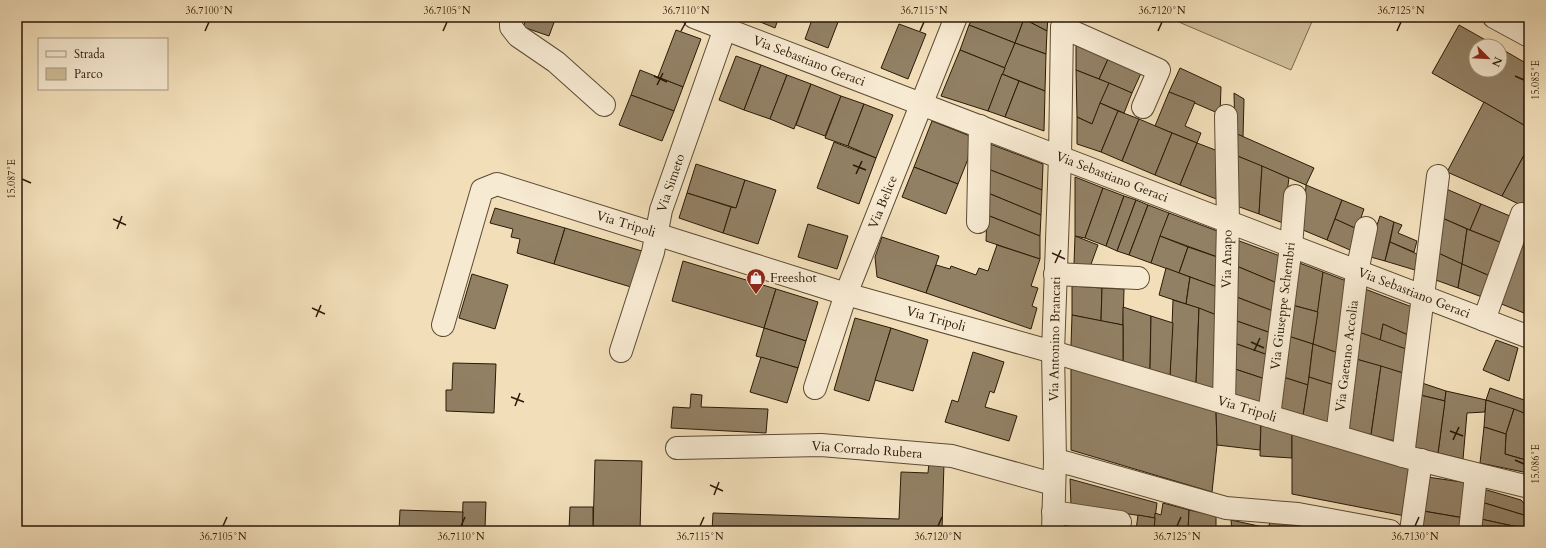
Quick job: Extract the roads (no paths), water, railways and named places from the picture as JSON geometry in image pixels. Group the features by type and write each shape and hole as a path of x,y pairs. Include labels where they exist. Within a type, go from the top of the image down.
{"street":[{"path":"511,17 511,27 518,36 556,62 604,105"},
{"name":"Via Sebastiano Geraci","path":"694,17 727,23 921,104 1529,337"},
{"name":"Via Belice","path":"815,388 846,294 956,17"},
{"path":"1494,17 1529,36"},
{"name":"Via Simeto","path":"621,351 653,252 661,210 727,23"},
{"name":"Via Antonino Brancati","path":"1053,522 1053,484 1055,460 1053,352 1060,158 1062,27 1159,70 1143,107"},
{"name":"Via Anapo","path":"1224,402 1228,222 1226,116"},
{"path":"978,222 980,126"},
{"path":"1411,531 1412,458 1423,296 1438,176"},
{"name":"Via Tripoli","path":"443,325 482,190 497,184 846,294 1053,352 1412,458 1529,487"},
{"name":"Via Giuseppe Schembri","path":"1269,416 1291,246 1295,196"},
{"path":"1484,320 1522,214"},
{"name":"Via Gaetano Accolia","path":"1337,436 1357,272 1366,228"},
{"path":"1055,274 1138,278"},
{"name":"Via Corrado Rubera","path":"677,448 821,445 952,456 1053,484"},
{"path":"1055,460 1226,508 1298,514 1390,531"},
{"path":"1470,531 1476,475"},
{"path":"1053,522 1120,522"}],"place":[{"name":"Freeshot","path":"756,295"}]}
